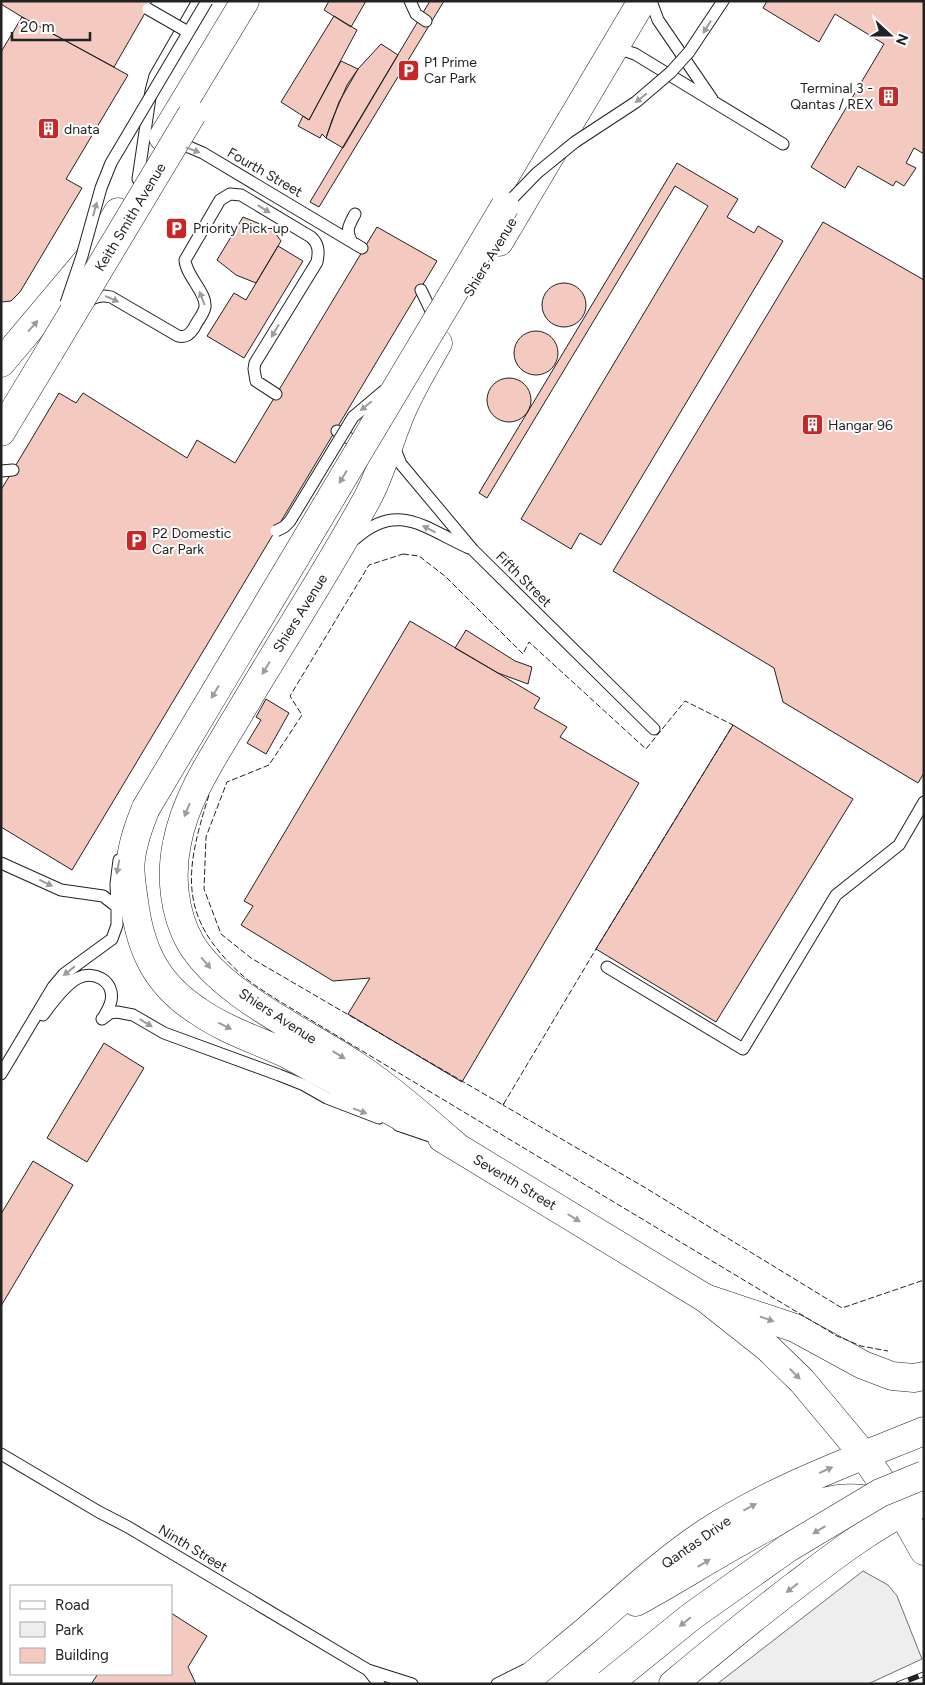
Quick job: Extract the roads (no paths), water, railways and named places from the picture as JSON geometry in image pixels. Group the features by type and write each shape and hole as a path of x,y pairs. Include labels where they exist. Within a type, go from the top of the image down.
{"main road":[{"name":"Keith Smith Avenue","path":"1,363 91,256 245,1"},
{"name":"Keith Smith Avenue","path":"1,432 260,1"},
{"name":"Shiers Avenue","path":"146,808 627,1"},
{"name":"Shiers Avenue","path":"458,1147 355,1065 253,1002 210,967 190,941 176,905 174,885 176,844 184,816 195,792 270,661 373,489 404,406 434,351 642,1"},
{"name":"Seventh Street","path":"146,808 135,837 130,861 135,911 144,948 164,983 180,999 198,1012 224,1026 293,1058 458,1147 704,1298 767,1347 802,1381 863,1454 913,1507 924,1551"},
{"path":"704,1298 795,1328 854,1360 892,1376 914,1378 924,1376"},
{"name":"Qantas Drive","path":"522,1684 669,1559 702,1535 738,1513 789,1487 863,1454 924,1431"},
{"path":"608,1684 692,1616 788,1548 880,1493 924,1475"},
{"path":"586,1630 673,1582 749,1536 808,1508 825,1502 859,1499 874,1500 895,1507 913,1507"},
{"path":"673,1684 737,1630 836,1554 874,1528 913,1507"}],"lane":[{"path":"144,170 148,111 155,76 198,1"},
{"path":"50,351 82,256 100,188 111,163 207,1"},
{"path":"410,1 416,14 426,21"},
{"path":"651,1 658,20 715,103"},
{"path":"505,206 537,172 575,142 636,102 672,72 702,35 723,1"},
{"path":"148,9 188,32"},
{"path":"607,61 617,52 628,52 783,144"},
{"name":"Fourth Street","path":"144,170 168,147 189,147 211,158 357,245 347,231 355,214"},
{"path":"1,438 6,435 86,303 91,298 104,295 111,297 178,336 185,336 192,331 203,312 205,304 185,260 220,200 230,194 241,195 311,237 316,242 318,248 317,262 255,363 256,381 276,394"},
{"path":"421,290 431,311 434,351"},
{"path":"276,531 284,528 290,521 353,417 404,375"},
{"path":"337,431 368,452 375,466 376,476 373,489"},
{"name":"Fifth Street","path":"393,436 395,451 401,464 473,550 654,729"},
{"path":"328,567 363,532 389,520 402,519 413,521 473,550"},
{"path":"607,967 743,1049 836,895 899,845 924,802"},
{"path":"1,1074 53,987 64,974 108,943 115,932 118,906 116,884 118,864 129,833 146,808"},
{"name":"Seventh Street","path":"1,863 61,890 103,896 118,906 133,923 144,948"},
{"path":"20,1042 66,988 77,978 90,974 99,977 107,983 112,993 111,1003 102,1019 110,1013 117,1012 133,1015 164,1033 304,1085 327,1098 458,1147"},
{"name":"Ninth Street","path":"1,1454 128,1527 368,1670 412,1684"},
{"path":"497,1684 558,1654"},
{"name":"Ninth Street","path":"368,1670 380,1684"}],"railway":[{"path":"898,1684 924,1674"}],"place":[{"name":"P1 Prime Car Park","path":"408,70"},
{"name":"Terminal 3 - Qantas / REX","path":"889,96"},
{"name":"dnata","path":"48,129"},
{"name":"Priority Pick-up","path":"177,228"},
{"name":"Hangar 96","path":"812,425"},
{"name":"P2 Domestic Car Park","path":"136,541"}]}
